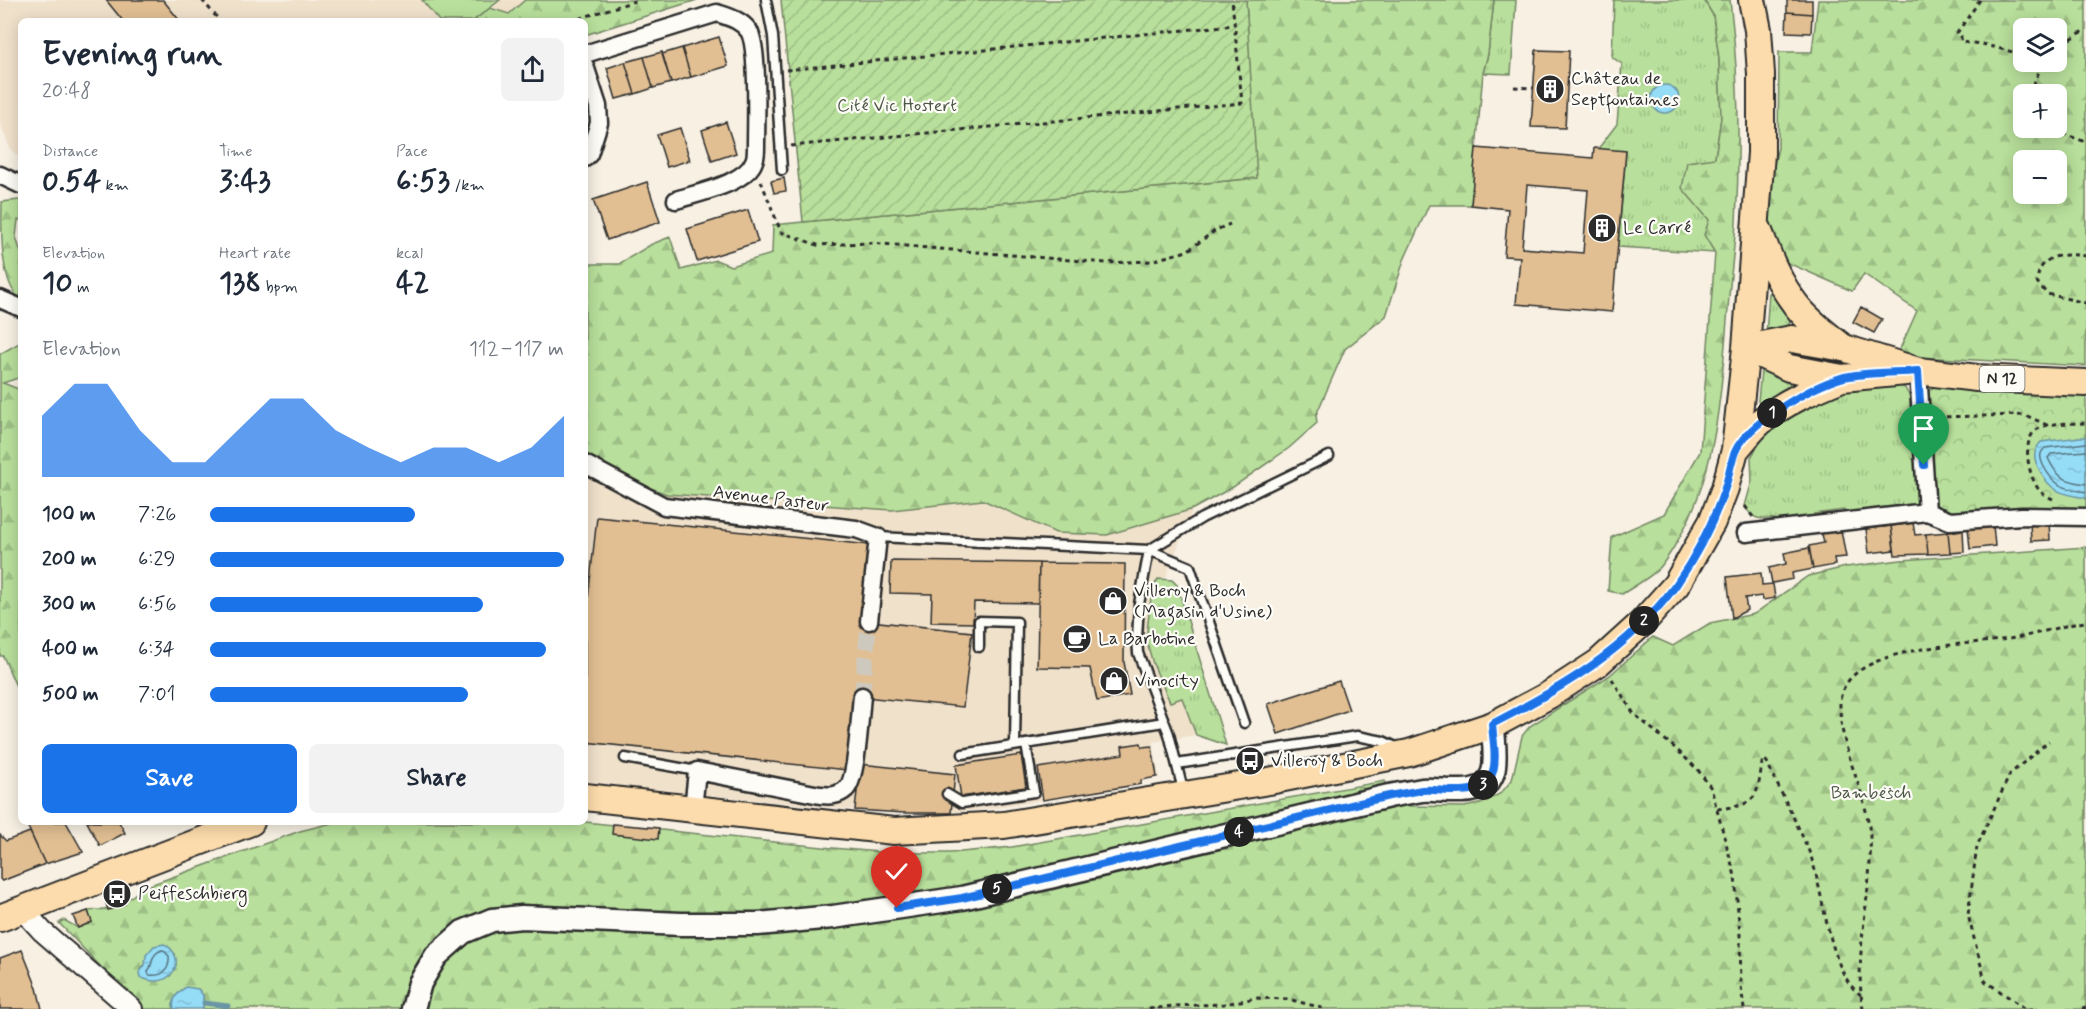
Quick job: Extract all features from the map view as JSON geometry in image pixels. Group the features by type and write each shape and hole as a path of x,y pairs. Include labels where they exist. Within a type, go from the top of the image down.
{"main road":[{"name":"N 12","path":"1735,450 1746,348 1761,142 1761,74 1758,30 1752,0"},
{"name":"N 12","path":"1758,30 1763,0"},
{"name":"N 12","path":"1756,224 1772,266 1796,305 1814,324 1844,348"},
{"name":"N 12","path":"1746,348 1792,339 1844,348 1918,371 1977,378 2086,383"},
{"name":"N 12","path":"1746,348 1789,368 1842,378 1918,371"},
{"name":"N 12","path":"1735,450 1759,423 1785,405 1804,393 1842,378"},
{"path":"588,797 894,831 938,830 1004,825 1344,767 1409,753 1492,724 1549,695 1598,663 1642,623 1676,585 1712,522 1725,488 1735,450"},
{"path":"413,1009 420,983 436,956 463,932 492,920 522,916 681,924 758,924 833,917 962,898 1389,796 1423,790 1464,792 1480,788 1494,771 1492,724"},
{"path":"11,914 243,825"}],"street":[{"path":"588,53 718,7 737,19 749,32 754,49 756,147 754,162 745,175 732,182 676,200"},
{"path":"588,75 598,106 599,123 588,155"},
{"path":"0,175 18,184"},
{"path":"0,299 18,308"},
{"path":"1918,371 1927,512"},
{"name":"Avenue Pasteur","path":"588,466 664,506 856,529 878,537"},
{"path":"1746,533 1927,512 1950,520 2022,516 2086,517"},
{"path":"869,621 878,537"},
{"path":"693,809 697,771 820,795 836,796 849,787 854,773 862,696"},
{"path":"11,914 42,931 132,1009"}],"lane":[{"path":"766,0 773,36 782,170"},
{"path":"1184,795 1164,722 1141,664 1137,639 1139,604 1149,550 1202,518 1329,456"},
{"path":"878,537 1149,550 1190,567 1244,723"},
{"path":"979,647 979,621 1017,622 1015,745"},
{"path":"963,754 1164,722"},
{"path":"1177,764 1357,736 1383,741 1409,753"},
{"path":"947,794 962,803 1034,792 1026,744"},
{"path":"625,758 697,771"}],"path":[{"path":"202,0 217,18"},
{"path":"581,18 638,0"},
{"path":"780,147 1242,103 1232,0"},
{"path":"1980,0 1957,33 1961,36 1961,42 1982,44 2013,52"},
{"path":"775,71 1234,25"},
{"path":"2067,42 2086,29"},
{"path":"1514,87 1534,88"},
{"path":"2067,135 2086,142"},
{"path":"754,162 781,232 817,245 870,243 1106,263 1151,261 1187,251 1216,230 1230,224"},
{"path":"2086,256 2069,254 2048,259 2038,270 2037,282 2047,294 2086,303"},
{"path":"1921,418 2025,415 2047,425"},
{"path":"2057,501 2042,493 2029,472 2028,440 2035,431 2047,425 2086,423"},
{"path":"1863,1009 1861,995 1862,924 1870,875 1870,834 1863,795 1841,728 1840,701 1847,680 1868,663 1906,652 2016,638 2086,622"},
{"path":"1598,663 1634,714 1698,770 1711,788 1735,876 1744,1009"},
{"path":"2033,1009 2026,1009 1985,981 1968,915 1977,846 2010,774 2049,741"},
{"path":"1717,809 1738,807 1750,802 1759,789 1764,759 1809,853 1820,886 1837,962 1846,981 1861,995"},
{"path":"1149,1009 1224,1004 1256,998 1288,999 1326,1009"}],"shaded area":[{"path":"0,0 620,0 562,18 18,18 18,156 11,150 0,124"},
{"path":"588,464 892,510 983,500 1056,533 1107,535 1193,509 1165,579 1158,579 1152,589 1146,639 1153,664 1170,701 1182,697 1196,735 1153,742 1159,777 1141,780 1141,784 996,808 951,813 855,810 588,783"}],"green space":[{"path":"422,0 500,0 477,18 437,18"},
{"path":"525,0 697,0 588,34 588,18 477,18 490,8 509,14"},
{"name":"Cité Vic Hostert","path":"781,0 1246,0 1257,178 803,222"},
{"path":"1246,0 1494,0 1488,54 1483,73 1471,205 1429,205 1404,260 1386,316 1345,349 1316,415 1317,423 1289,448 1233,487 1193,509 1107,535 1056,533 983,500 892,510 667,494 588,465 588,264 619,264 652,244 670,237 681,270 716,260 731,266 772,254 773,225 1256,178"},
{"path":"1494,0 1516,0 1511,74 1483,73 1488,54"},
{"path":"1614,0 1704,0 1713,15 1719,58 1721,118 1710,220 1705,235 1715,253 1618,247 1626,152 1598,149 1617,124 1622,64 1612,57"},
{"path":"1704,0 1730,0 1737,83 1736,223 1718,409 1705,474 1695,505 1681,536 1659,569 1622,594 1608,591 1612,537 1664,514 1700,452 1715,253 1704,235 1709,220 1682,188 1687,162 1715,158 1721,118 1719,58 1713,15"},
{"path":"1818,0 2086,0 2086,366 1919,357 1899,351 1917,311 1864,274 1852,291 1781,260 1769,232 1767,218 1771,177 1778,148 1779,52 1812,52"},
{"path":"18,200 16,237 18,297 9,282 5,269 2,202"},
{"path":"1771,292 1791,312 1788,331 1766,334 1769,293"},
{"path":"18,344 18,378 3,383 18,389 18,691 3,656 0,656 0,354"},
{"path":"1763,369 1793,380 1795,387 1762,406 1758,401"},
{"path":"1893,383 1905,388 1910,397 1918,505 1879,509 1845,516 1844,510 1814,514 1814,519 1780,525 1774,519 1761,519 1751,514 1745,506 1752,481 1751,457 1766,433 1776,423 1835,392 1870,384"},
{"path":"1935,386 2086,393 2086,510 1949,513 1939,509 1934,503 1926,393"},
{"name":"Bambësch","path":"2086,547 2086,1009 203,1009 203,995 198,989 173,1004 174,1009 141,1009 59,923 64,920 78,928 92,922 88,911 118,905 142,888 300,831 324,825 588,825 588,822 891,853 951,853 1012,847 1385,781 1389,796 1410,806 1464,807 1484,803 1501,793 1512,780 1522,736 1530,726 1609,676 1653,637 1673,646 1710,623 1754,614 1808,576 1846,567 1901,560","holes":["175,954 176,965 170,976 141,968"]},
{"path":"1158,579 1172,580 1177,585 1226,745 1196,735 1182,698 1170,702 1153,664 1146,639 1152,589"}],"water":[{"path":"1665,85 1675,89 1679,99 1675,109 1665,113 1655,109 1651,99 1655,89"},
{"path":"2086,437 2086,498 2063,493 2052,487 2043,477 2035,458 2036,448 2041,442"},
{"path":"164,944 172,950 176,957 173,971 168,977 160,980 151,981 140,977 139,973 145,965 146,955 154,946"},
{"path":"186,987 198,989 203,995 203,1009 174,1009 173,1002 176,996"}],"building":[{"path":"106,0 163,0 178,18 121,18"},
{"path":"1787,0 1812,0 1812,14 1787,12"},
{"path":"1787,12 1812,14 1811,33 1786,32"},
{"path":"719,37 728,66 691,77 682,48"},
{"path":"682,48 691,77 671,83 662,54"},
{"name":"Château de Septfontaines","path":"1536,50 1569,51 1565,128 1531,127"},
{"path":"662,52 671,83 653,88 644,57"},
{"path":"644,57 653,88 635,94 625,62"},
{"path":"625,62 635,94 616,99 607,68"},
{"path":"726,122 736,153 712,161 702,130"},
{"path":"680,128 690,160 667,167 657,135"},
{"name":"Le Carré","path":"1476,148 1593,158 1594,148 1626,151 1612,312 1516,304 1520,257 1504,256 1508,209 1471,205","holes":["1527,185 1588,190 1583,253 1522,248"]},
{"path":"784,178 786,191 774,193 771,181"},
{"path":"647,182 660,222 607,240 593,200"},
{"path":"748,210 758,242 697,261 687,229"},
{"path":"1861,307 1882,319 1874,333 1853,322"},
{"path":"597,517 870,545 861,620 972,632 963,707 855,696 847,770 588,742 588,599"},
{"path":"2049,522 2050,540 2031,541 2030,523"},
{"path":"1913,523 1915,535 1926,534 1928,554 1895,555 1891,526"},
{"path":"1993,525 1995,546 1970,549 1968,527"},
{"path":"1891,526 1894,550 1869,553 1866,529"},
{"path":"1841,530 1846,557 1834,558 1835,565 1813,569 1809,546 1824,543 1822,534 1825,531"},
{"path":"1963,530 1964,552 1950,553 1948,532"},
{"path":"1948,532 1950,553 1928,554 1926,534"},
{"path":"1809,548 1813,569 1792,573 1793,579 1772,583 1769,568 1786,564 1784,553"},
{"path":"891,561 1039,563 1038,603 974,602 973,623 931,622 932,594 890,593"},
{"path":"1039,563 1125,564 1124,662 1130,695 1097,701 1090,668 1037,667"},
{"path":"1761,573 1762,585 1773,584 1775,598 1763,600 1762,596 1745,598 1747,610 1732,618 1727,577"},
{"path":"1339,681 1349,710 1278,734 1268,704"},
{"path":"1141,743 1142,747 1152,746 1157,777 1141,780 1141,784 1043,800 1038,768 1123,754 1122,746"},
{"path":"1021,755 1026,787 961,797 956,765"},
{"path":"860,764 955,774 951,813 855,810"},
{"path":"613,824 659,828 658,839 612,834"},
{"path":"27,825 68,825 83,852 45,864"},
{"path":"89,825 121,825 125,833 100,846"},
{"path":"30,832 45,864 2,881 0,879 0,835 6,841"},
{"path":"122,897 125,904 108,910 106,903"},
{"path":"88,911 92,922 78,928 73,916"},
{"path":"22,950 37,988 42,1009 0,1009 0,958"}],"waterway":[{"path":"204,1003 228,1006"}],"tunnel":[{"path":"862,696 869,621"}],"place":[{"name":"Château de Septfontaines","path":"1550,89"},
{"name":"Le Carré","path":"1602,228"},
{"name":"Villeroy & Boch (Magasin d'Usine)","path":"1113,601"},
{"name":"La Barbotine","path":"1077,639"},
{"name":"Vinocity","path":"1114,681"},
{"name":"Villeroy & Boch","path":"1250,761"},
{"name":"Peiffeschbierg","path":"117,894"}],"route":[{"path":"897,908 962,898 1389,796 1423,790 1464,792 1480,788 1494,771 1492,724 1549,695 1598,663 1642,623 1676,585 1712,522 1725,488 1735,450 1759,423 1804,393 1842,378 1918,371 1924,465"}]}
